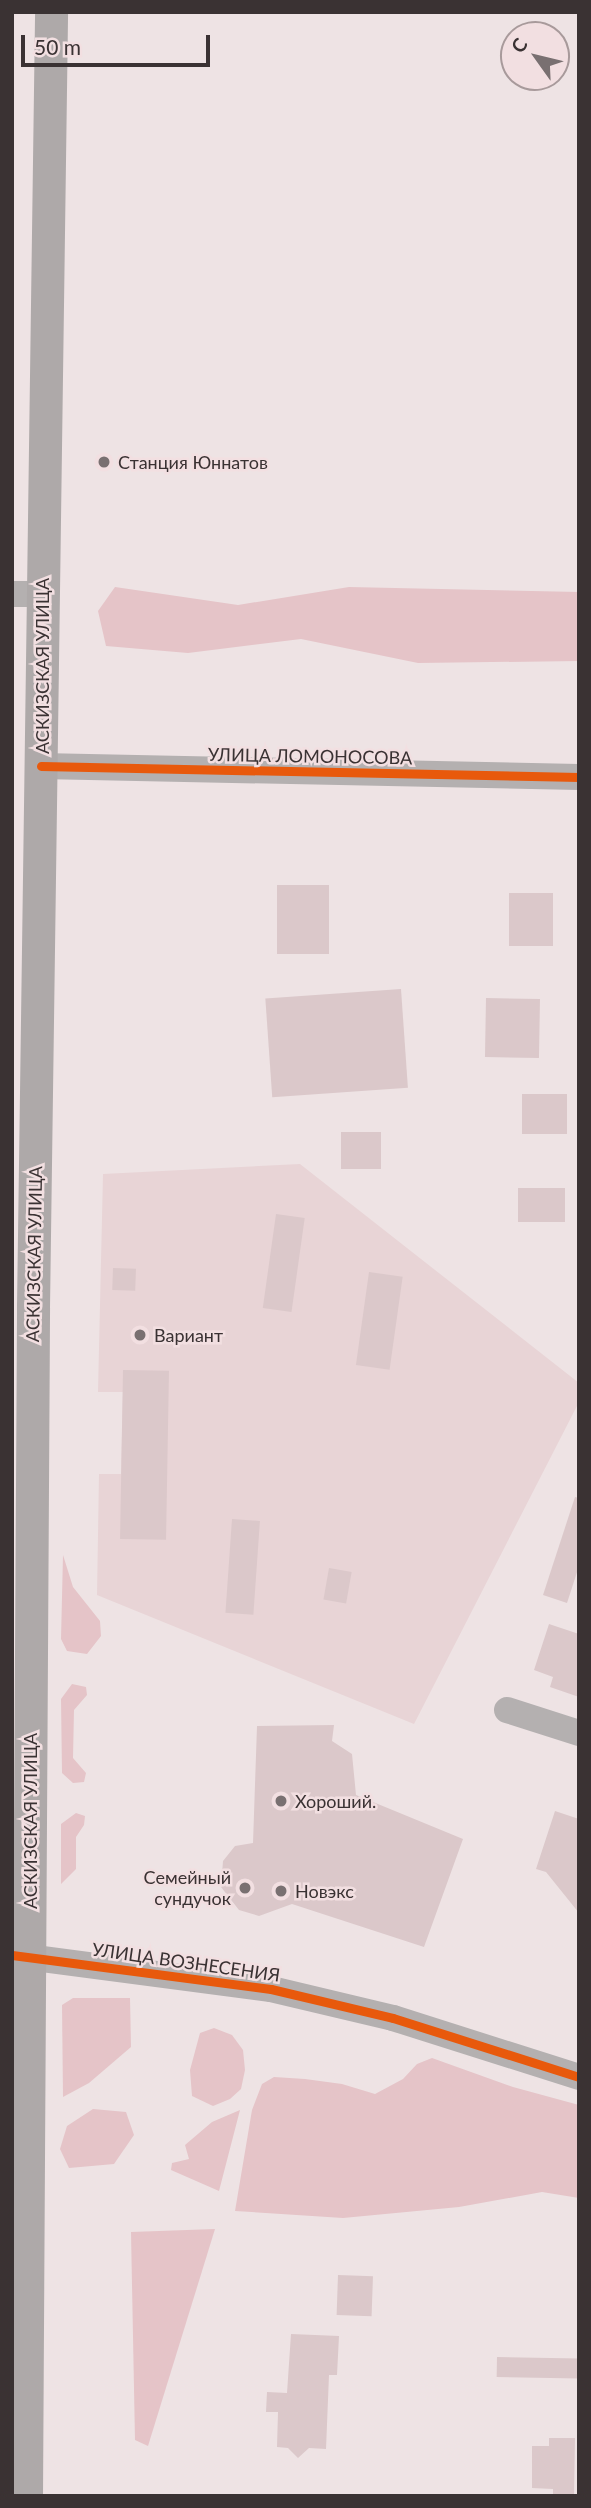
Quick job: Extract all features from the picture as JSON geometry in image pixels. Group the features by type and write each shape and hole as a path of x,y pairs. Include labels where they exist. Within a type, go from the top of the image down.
{"main road":[{"name":"АСКИЗСКАЯ УЛИЦА","path":"26,2496 21,1955 41,766 27,594 51,12"}],"street":[{"name":"УЛИЦА ЛОМОНОСОВА","path":"41,766 579,777"},
{"path":"508,1710 579,1733"},
{"name":"УЛИЦА ВОЗНЕСЕНИЯ","path":"21,1955 271,1989 393,2018 579,2077"}],"shaded area":[{"path":"115,587 238,605 349,587 579,592 579,661 418,663 301,639 188,653 106,646 98,611"},
{"path":"300,1164 579,1383 579,1402 414,1724 97,1595 99,1474 121,1474 123,1392 98,1392 103,1174"},
{"path":"63,1555 73,1587 100,1621 101,1636 87,1654 67,1651 61,1639"},
{"path":"72,1684 86,1687 87,1695 74,1710 73,1758 86,1773 84,1782 73,1783 62,1773 61,1699"},
{"path":"76,1813 85,1816 84,1825 76,1837 76,1869 61,1884 61,1824"},
{"path":"73,1998 130,1998 131,2047 89,2083 63,2097 62,2005"},
{"path":"214,2028 232,2035 243,2050 245,2070 241,2089 230,2099 213,2106 192,2096 190,2070 200,2033"},
{"path":"432,2058 513,2087 579,2105 579,2198 542,2192 459,2207 343,2218 235,2211 252,2110 262,2084 274,2077 305,2079 342,2084 375,2094 403,2079 417,2064"},
{"path":"93,2109 126,2112 134,2135 114,2164 69,2168 60,2149 67,2126"},
{"path":"240,2110 219,2191 171,2170 172,2163 189,2159 185,2145 212,2122"},
{"path":"215,2229 148,2446 135,2440 131,2232"}],"building":[{"path":"277,885 329,885 329,954 277,954"},
{"path":"509,893 553,893 553,946 509,946"},
{"path":"401,989 408,1088 272,1097 265,998"},
{"path":"486,998 540,999 539,1058 485,1057"},
{"path":"522,1094 567,1094 567,1134 522,1134"},
{"path":"341,1132 381,1132 381,1169 341,1169"},
{"path":"518,1188 565,1188 565,1222 518,1222"},
{"path":"276,1214 305,1218 291,1312 263,1308"},
{"path":"113,1268 136,1269 135,1291 112,1290"},
{"path":"369,1272 403,1277 390,1370 356,1365"},
{"path":"123,1370 169,1371 166,1540 120,1539"},
{"path":"575,1497 579,1498 579,1566 567,1603 543,1595"},
{"path":"232,1519 260,1521 253,1615 225,1613"},
{"path":"329,1568 352,1572 346,1604 323,1600"},
{"path":"549,1624 579,1634 579,1697 550,1687 553,1677 534,1670"},
{"path":"334,1725 332,1741 352,1754 356,1795 463,1839 424,1947 292,1904 259,1916 239,1910 221,1887 223,1861 235,1846 253,1843 257,1726"},
{"path":"555,1811 579,1819 579,1913 546,1872 536,1869"},
{"path":"338,2275 373,2276 372,2316 337,2315"},
{"path":"291,2334 339,2336 337,2375 329,2375 326,2449 309,2448 298,2458 288,2448 277,2447 278,2412 266,2412 267,2392 287,2393"},
{"path":"497,2357 579,2358 579,2378 497,2377"},
{"path":"549,2438 575,2438 574,2496 553,2496 553,2489 532,2488 532,2446 549,2446"}],"cycle path":[{"path":"41,766 579,777"},
{"path":"12,1955 271,1989 393,2018 579,2077"}],"place":[{"name":"Станция Юннатов","path":"104,462"},
{"name":"Вариант","path":"140,1335"},
{"name":"Хороший.","path":"281,1801"},
{"name":"Семейный сундучок","path":"245,1888"},
{"name":"Новэкс","path":"281,1891"}]}
